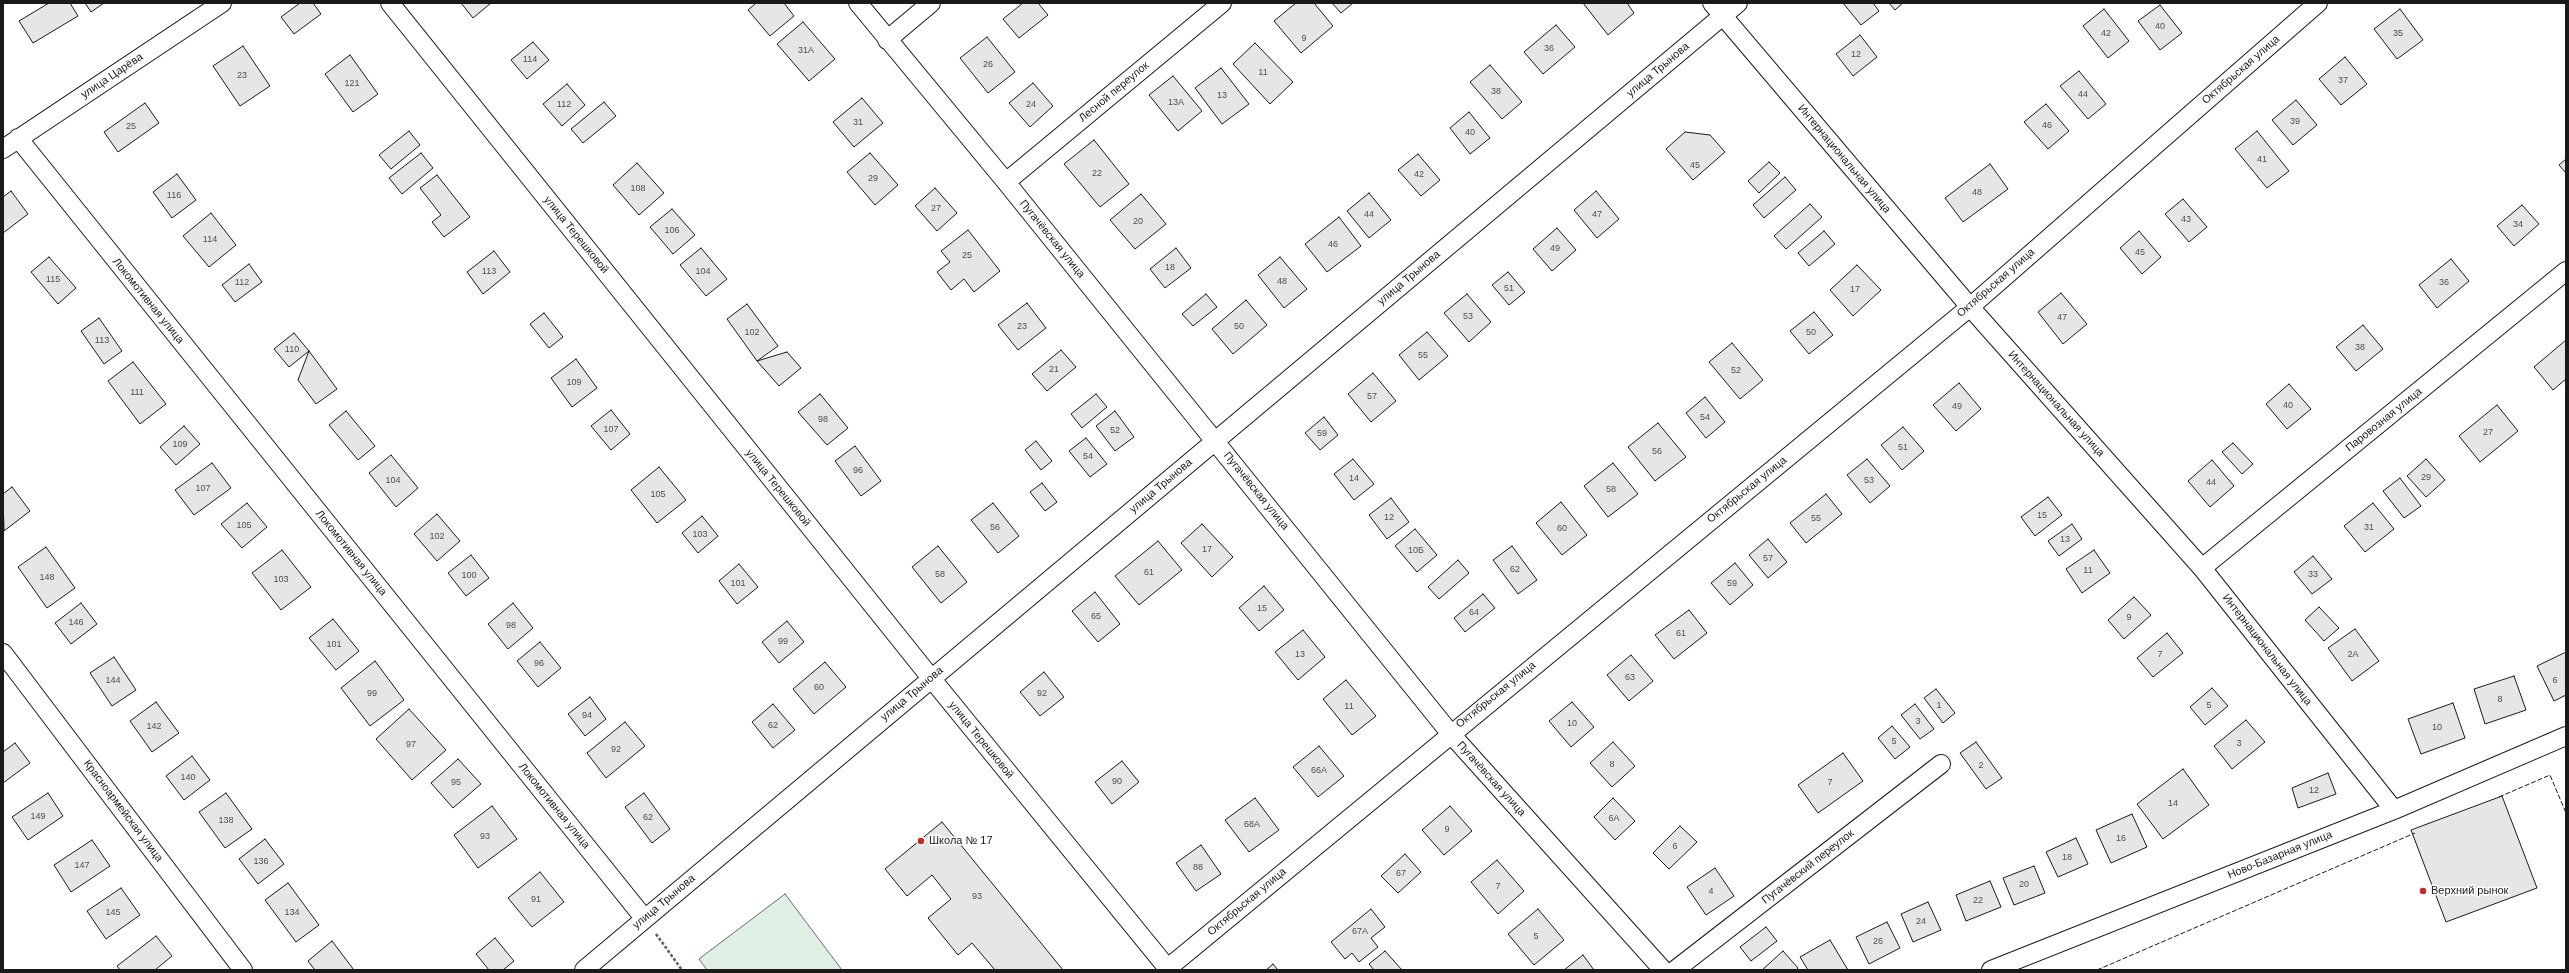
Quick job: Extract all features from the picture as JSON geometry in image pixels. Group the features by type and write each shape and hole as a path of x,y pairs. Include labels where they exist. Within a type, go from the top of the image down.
{"street":[{"name":"улица Царёва","path":"3,149 222,3"},
{"name":"улица Терешковой","path":"390,3 931,678 1169,969"},
{"name":"Пугачёвская улица","path":"858,3 1216,440 1450,733 1663,970"},
{"path":"887,40 931,3"},
{"name":"Лесной переулок","path":"1006,182 1222,3"},
{"name":"улица Трынова","path":"584,970 644,918 1216,440 1717,10 1738,3"},
{"name":"Октябрьская улица","path":"1169,969 1450,733 1970,307 2318,3"},
{"name":"Интернациональная улица","path":"1717,10 1970,307 2202,568 2394,810"},
{"name":"Локомотивная улица","path":"18,138 644,918"},
{"name":"Паровозная улица","path":"2202,568 2566,272"},
{"name":"Красноармейская улица","path":"3,653 242,970"},
{"name":"Ново-Базарная улица","path":"1991,970 2394,810 2566,736"},
{"name":"Пугачёвский переулок","path":"1675,970 1941,764"}],"path":[{"path":"644,918 682,970"}],"green space":[{"path":"785,894 842,970 707,970 699,959"}],"building":[{"path":"49,3 70,3 78,16 33,43 19,21"},
{"path":"85,3 104,3 91,12"},
{"path":"300,3 313,3 321,14 294,34 281,17"},
{"path":"461,3 491,3 473,18"},
{"path":"756,3 784,3 794,16 770,36 748,10"},
{"path":"1023,3 1038,3 1048,15 1019,38 1003,19"},
{"path":"1296,3 1314,3 1333,26 1301,53 1274,21"},
{"path":"1332,3 1353,3 1341,13"},
{"path":"1583,3 1627,3 1634,13 1608,35"},
{"path":"1843,3 1873,3 1879,11 1861,25"},
{"path":"1889,3 1903,3 1895,10"},
{"path":"2160,5 2182,33 2160,50 2138,21"},
{"path":"2104,9 2129,41 2108,58 2083,26"},
{"path":"2400,9 2423,40 2397,59 2374,29"},
{"path":"803,22 835,59 809,81 777,44"},
{"path":"1556,25 1575,47 1543,74 1524,52"},
{"path":"1860,35 1877,57 1853,76 1836,54"},
{"path":"987,37 1015,72 988,93 960,58"},
{"path":"533,42 549,60 527,79 511,60"},
{"path":"1255,43 1293,82 1270,104 1233,64"},
{"path":"243,46 270,86 240,106 213,66"},
{"path":"350,55 378,94 353,112 325,74"},
{"path":"2345,57 2367,84 2341,105 2319,79"},
{"path":"1490,65 1522,102 1502,119 1470,82"},
{"path":"1221,68 1249,104 1222,124 1195,88"},
{"path":"2079,71 2106,104 2088,119 2060,86"},
{"path":"1173,76 1202,111 1178,131 1149,95"},
{"path":"1033,83 1053,106 1030,127 1009,103"},
{"path":"567,84 585,105 562,126 543,104"},
{"path":"862,98 883,123 854,147 833,122"},
{"path":"2296,100 2317,125 2293,145 2272,120"},
{"path":"604,102 616,116 583,143 571,129"},
{"path":"145,103 159,123 118,152 104,132"},
{"path":"2046,104 2069,131 2048,149 2024,122"},
{"path":"1469,112 1490,138 1470,154 1450,128"},
{"path":"409,131 420,145 391,169 379,155"},
{"path":"2257,131 2289,171 2267,188 2235,149"},
{"path":"1685,132 1710,135 1725,152 1693,180 1666,149"},
{"path":"1094,140 1129,184 1100,207 1064,164"},
{"path":"421,153 433,168 402,194 389,178"},
{"path":"870,153 898,185 875,205 847,172"},
{"path":"1418,154 1440,180 1421,196 1398,170"},
{"path":"2566,159 2566,173 2559,165"},
{"path":"1769,162 1780,173 1759,193 1748,181"},
{"path":"637,163 664,193 639,215 613,185"},
{"path":"1990,164 2008,189 1963,222 1945,198"},
{"path":"177,174 196,200 172,218 153,192"},
{"path":"437,175 470,217 444,237 432,222 441,215 420,188"},
{"path":"1785,177 1796,190 1764,218 1753,205"},
{"path":"935,188 957,213 937,231 915,206"},
{"path":"11,191 28,214 3,233 3,197"},
{"path":"1596,191 1619,219 1597,238 1574,210"},
{"path":"1369,193 1391,220 1369,238 1347,211"},
{"path":"1141,194 1166,224 1135,249 1110,220"},
{"path":"2183,199 2207,227 2189,242 2165,214"},
{"path":"1810,204 1822,217 1786,249 1774,236"},
{"path":"2522,205 2539,224 2514,246 2497,226"},
{"path":"672,209 695,235 673,254 650,227"},
{"path":"211,213 236,245 209,267 183,236"},
{"path":"1339,217 1361,246 1327,272 1305,244"},
{"path":"1557,228 1576,250 1552,271 1533,249"},
{"path":"968,230 1000,271 974,292 964,279 951,290 937,272 950,262 941,251"},
{"path":"1824,231 1835,244 1809,266 1798,253"},
{"path":"2139,231 2161,257 2142,274 2120,248"},
{"path":"701,248 727,279 706,296 680,265"},
{"path":"1176,248 1191,268 1165,288 1150,269"},
{"path":"494,251 510,272 483,294 467,272"},
{"path":"49,257 76,288 58,304 31,272"},
{"path":"1280,257 1307,289 1284,308 1258,275"},
{"path":"2451,259 2469,281 2437,308 2419,285"},
{"path":"249,264 262,282 235,302 222,285"},
{"path":"1857,265 1881,290 1853,316 1830,290"},
{"path":"1508,272 1525,292 1509,305 1492,285"},
{"path":"2061,293 2087,324 2063,344 2038,312"},
{"path":"1206,294 1217,307 1193,326 1182,314"},
{"path":"1467,294 1491,322 1469,342 1444,313"},
{"path":"1246,300 1267,325 1233,354 1212,329"},
{"path":"1027,303 1046,328 1018,350 998,325"},
{"path":"747,304 778,346 757,361 727,319"},
{"path":"1814,312 1833,335 1809,354 1790,331"},
{"path":"544,313 563,337 549,348 530,324"},
{"path":"99,318 122,351 104,364 81,331"},
{"path":"2363,325 2383,349 2356,371 2336,347"},
{"path":"1427,332 1448,356 1419,380 1399,355"},
{"path":"294,333 309,351 289,367 274,349"},
{"path":"2566,340 2566,379 2553,390 2534,367"},
{"path":"1732,343 1763,380 1740,399 1709,362"},
{"path":"1061,350 1076,367 1047,391 1032,374"},
{"path":"309,351 337,389 316,404 298,380"},
{"path":"787,352 801,368 779,386 757,361"},
{"path":"576,359 597,388 572,407 551,378"},
{"path":"133,362 166,404 140,424 108,381"},
{"path":"1373,373 1396,401 1371,422 1348,394"},
{"path":"1959,383 1981,409 1956,431 1933,405"},
{"path":"2289,384 2311,409 2287,429 2266,404"},
{"path":"820,394 848,428 827,445 798,412"},
{"path":"1096,394 1107,407 1082,428 1071,414"},
{"path":"1705,397 1725,422 1706,438 1686,413"},
{"path":"2497,405 2518,431 2480,462 2459,436"},
{"path":"611,410 630,434 611,450 591,426"},
{"path":"346,411 375,446 358,460 329,425"},
{"path":"1115,411 1134,437 1115,451 1096,426"},
{"path":"1324,417 1338,435 1320,450 1305,433"},
{"path":"1658,423 1686,457 1655,481 1628,447"},
{"path":"184,426 200,444 176,465 160,447"},
{"path":"1903,427 1924,451 1902,470 1881,445"},
{"path":"1086,438 1107,464 1090,477 1069,451"},
{"path":"1036,441 1052,461 1041,470 1025,450"},
{"path":"2233,443 2253,464 2242,474 2222,452"},
{"path":"855,446 881,481 861,496 835,461"},
{"path":"391,455 418,488 396,507 369,473"},
{"path":"1353,459 1374,484 1354,500 1334,474"},
{"path":"1867,459 1890,486 1870,503 1847,475"},
{"path":"2426,459 2445,480 2426,497 2407,476"},
{"path":"2212,460 2234,486 2210,507 2188,481"},
{"path":"212,463 231,488 194,515 175,490"},
{"path":"1613,463 1638,494 1608,517 1584,486"},
{"path":"659,467 686,500 657,523 631,490"},
{"path":"2400,478 2421,506 2404,518 2383,491"},
{"path":"1042,483 1057,502 1045,511 1030,492"},
{"path":"12,487 30,511 4,531 3,494"},
{"path":"1826,494 1842,514 1806,543 1790,523"},
{"path":"2048,497 2062,515 2035,536 2021,517"},
{"path":"1391,498 1409,522 1387,539 1369,515"},
{"path":"1561,502 1587,535 1562,555 1536,523"},
{"path":"247,503 267,527 242,548 221,524"},
{"path":"993,503 1019,536 998,553 971,520"},
{"path":"2373,503 2394,529 2365,552 2344,526"},
{"path":"437,514 460,541 437,561 414,534"},
{"path":"702,516 718,536 698,553 682,533"},
{"path":"1202,524 1233,557 1212,577 1181,543"},
{"path":"2072,524 2082,539 2059,556 2048,541"},
{"path":"1415,529 1437,555 1417,572 1395,546"},
{"path":"1768,539 1787,562 1768,578 1749,555"},
{"path":"1158,541 1182,570 1139,605 1115,576"},
{"path":"938,546 967,582 941,603 912,567"},
{"path":"1512,546 1537,580 1518,594 1493,560"},
{"path":"46,547 75,588 47,608 18,567"},
{"path":"282,550 311,587 281,610 252,573"},
{"path":"2094,550 2110,573 2082,593 2066,569"},
{"path":"471,555 489,578 466,596 448,573"},
{"path":"2313,556 2332,579 2312,594 2294,572"},
{"path":"1458,560 1469,573 1439,599 1428,587"},
{"path":"1735,563 1753,585 1730,605 1711,583"},
{"path":"739,564 758,587 737,604 719,581"},
{"path":"1264,586 1284,610 1259,631 1239,608"},
{"path":"1095,592 1120,624 1098,642 1072,611"},
{"path":"1483,594 1495,608 1465,632 1454,618"},
{"path":"2134,597 2151,615 2124,639 2108,620"},
{"path":"81,603 97,624 71,644 55,623"},
{"path":"513,603 533,628 508,649 488,624"},
{"path":"2319,607 2339,628 2324,641 2305,620"},
{"path":"1689,610 1707,633 1674,659 1655,635"},
{"path":"333,619 359,651 336,670 309,638"},
{"path":"787,621 804,642 779,663 762,642"},
{"path":"2355,629 2379,661 2352,681 2328,648"},
{"path":"1303,630 1325,657 1298,680 1275,652"},
{"path":"2167,633 2183,653 2153,677 2137,658"},
{"path":"540,642 561,668 538,687 517,661"},
{"path":"2566,652 2566,695 2554,701 2537,666"},
{"path":"1631,655 1653,681 1629,701 1607,675"},
{"path":"114,657 136,690 112,706 90,673"},
{"path":"375,661 404,700 370,726 341,688"},
{"path":"825,662 846,687 814,714 793,689"},
{"path":"1044,672 1064,697 1040,716 1020,692"},
{"path":"2514,676 2526,710 2485,724 2474,689"},
{"path":"1346,680 1376,716 1352,735 1323,699"},
{"path":"2212,688 2228,706 2205,725 2190,707"},
{"path":"1936,689 1955,713 1943,723 1924,698"},
{"path":"590,697 606,719 585,736 568,714"},
{"path":"156,702 179,733 152,752 130,721"},
{"path":"1572,702 1594,727 1571,747 1549,721"},
{"path":"2453,703 2465,738 2421,754 2408,719"},
{"path":"773,704 795,730 773,748 752,722"},
{"path":"1915,704 1934,729 1920,739 1901,715"},
{"path":"409,709 446,750 412,780 376,739"},
{"path":"2246,720 2265,742 2232,769 2214,746"},
{"path":"625,722 645,746 606,778 587,753"},
{"path":"1892,726 1910,747 1895,759 1878,738"},
{"path":"1613,742 1635,766 1612,787 1590,763"},
{"path":"1976,742 2002,778 1986,789 1960,753"},
{"path":"15,743 30,763 3,783 3,752"},
{"path":"1319,746 1344,776 1318,797 1293,767"},
{"path":"1843,753 1863,781 1818,813 1798,785"},
{"path":"192,756 210,780 184,800 166,776"},
{"path":"458,759 481,784 453,808 431,783"},
{"path":"1122,761 1139,782 1112,804 1095,782"},
{"path":"2183,769 2209,805 2163,839 2137,804"},
{"path":"2328,773 2336,794 2298,808 2292,788"},
{"path":"48,793 63,816 28,840 12,817"},
{"path":"226,793 252,829 225,848 199,812"},
{"path":"644,793 670,829 652,843 625,807"},
{"path":"2502,796 2537,888 2446,922 2411,830"},
{"path":"1255,798 1279,830 1249,852 1225,820"},
{"path":"1613,798 1635,821 1615,840 1594,817"},
{"path":"492,806 517,839 478,868 454,835"},
{"path":"1450,806 1472,831 1444,855 1422,830"},
{"path":"2132,814 2147,847 2111,863 2096,830"},
{"path":"942,822 1063,970 995,970 972,943 958,955 928,918 951,899 932,875 907,896 885,869"},
{"path":"1680,826 1697,842 1669,869 1653,853"},
{"path":"2076,838 2088,864 2058,877 2046,852"},
{"path":"265,839 284,864 258,884 239,859"},
{"path":"92,840 110,866 71,892 54,865"},
{"path":"1201,845 1221,874 1196,891 1176,863"},
{"path":"1405,854 1421,872 1398,893 1381,876"},
{"path":"1497,860 1524,891 1498,914 1471,882"},
{"path":"2034,866 2045,893 2014,905 2003,878"},
{"path":"1715,868 1734,896 1706,915 1687,887"},
{"path":"540,872 564,902 532,927 508,898"},
{"path":"1990,881 2001,907 1966,921 1956,895"},
{"path":"288,883 319,925 296,942 265,900"},
{"path":"121,888 140,915 106,939 87,911"},
{"path":"1928,902 1941,930 1913,942 1901,914"},
{"path":"1371,909 1385,927 1371,938 1378,947 1359,962 1352,953 1345,959 1331,942"},
{"path":"1538,909 1564,940 1534,965 1508,934"},
{"path":"1887,922 1900,948 1869,964 1856,937"},
{"path":"1766,927 1777,941 1751,961 1740,947"},
{"path":"156,936 172,956 155,970 120,970 117,966"},
{"path":"495,938 514,961 503,970 489,970 476,954"},
{"path":"1830,940 1848,970 1808,970 1800,957"},
{"path":"332,941 354,970 315,970 308,961"},
{"path":"1385,951 1402,970 1374,970 1369,964"},
{"path":"1783,951 1798,968 1796,970 1762,970"},
{"path":"1583,955 1594,970 1564,970"},
{"path":"1273,964 1278,970 1266,970"}],"fence":[{"path":"2499,797 2550,775 2566,813"},
{"path":"2097,970 2415,833"}],"place":[{"name":"Школа № 17","path":"921,841"},
{"name":"Верхний рынок","path":"2423,891"}]}
